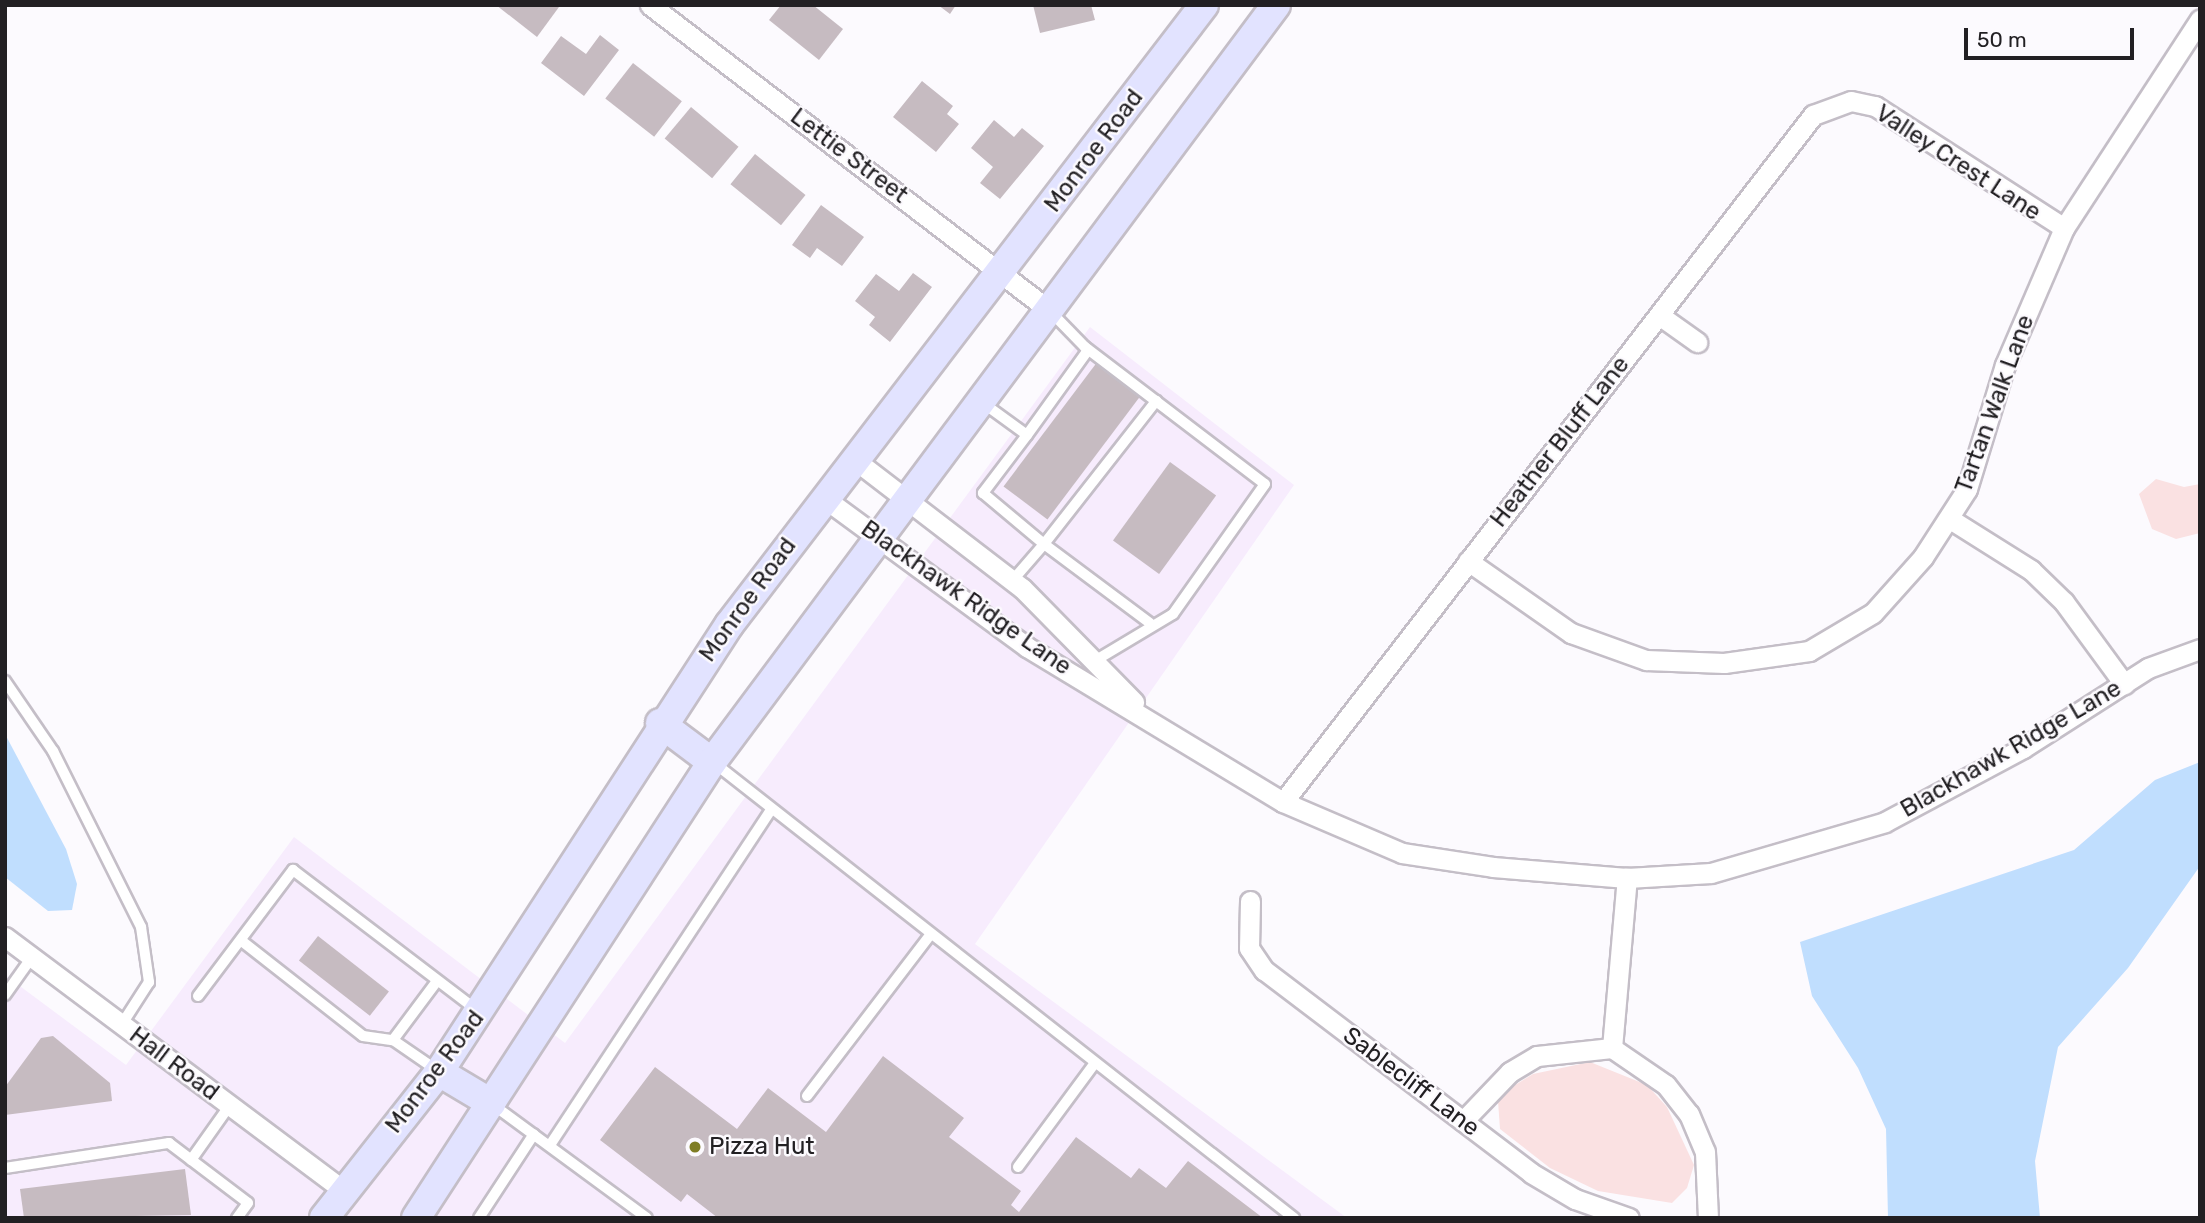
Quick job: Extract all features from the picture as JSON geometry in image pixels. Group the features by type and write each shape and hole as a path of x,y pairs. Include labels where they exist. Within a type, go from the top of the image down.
{"main road":[{"name":"Monroe Road","path":"324,1218 343,1190 439,1072 480,1013 660,723 824,498 1002,272 1204,5"},
{"path":"416,1218 712,762 880,540 1047,308 1276,5"},
{"path":"660,723 712,762"},
{"path":"439,1072 491,1103"}],"street":[{"name":"Lettie Street","path":"650,5 1047,308"},
{"name":"Tartan Walk Lane","path":"1468,561 1604,649 1646,660 1724,663 1809,652 1873,612 1950,519 2064,228 2200,19"},
{"name":"Valley Crest Lane","path":"1851,100 1875,106 2064,228"},
{"name":"Heather Bluff Lane","path":"1283,802 1813,115 1851,100"},
{"path":"1659,314 1697,342"},
{"name":"Blackhawk Ridge Lane","path":"855,460 1012,581 1096,660 1147,716"},
{"name":"Blackhawk Ridge Lane","path":"824,498 1027,647 1147,716 1283,802 1402,853 1628,878 1712,873 1885,822 2024,748 2123,684 2200,649"},
{"path":"1950,519 2031,570 2064,602 2123,684"},
{"path":"1612,1048 1628,878"},
{"name":"Sablecliff Lane","path":"1250,901 1249,948 1264,970 1550,1184 1629,1218"},
{"name":"Hall Road","path":"5,937 343,1190"},
{"path":"1463,1121 1510,1072 1537,1056 1612,1048 1666,1085 1689,1114 1705,1152 1708,1218"}],"lane":[{"path":"1047,308 1088,350 1265,484 1173,614 1150,623 1096,660"},
{"path":"1088,350 983,493 1044,544 1150,623"},
{"path":"980,401 1027,435"},
{"path":"1012,581 1156,401"},
{"path":"5,681 53,751 141,927 149,982 122,1024"},
{"path":"712,762 1294,1218"},
{"path":"550,1145 771,810"},
{"path":"198,996 243,942 293,870 480,1013"},
{"path":"807,1096 930,935"},
{"path":"243,942 363,1036 393,1040 439,1072"},
{"path":"5,995 33,957"},
{"path":"393,1040 438,981"},
{"path":"1018,1167 1094,1063"},
{"path":"491,1103 647,1218"},
{"path":"191,1160 230,1105"},
{"path":"479,1218 534,1135"},
{"path":"5,1168 169,1143 248,1203 237,1218"}],"shaded area":[{"path":"1090,327 1294,485 975,944 1347,1218 5,1218 5,975 126,1065 294,837 565,1043"},
{"path":"2156,479 2184,487 2200,484 2200,533 2176,539 2152,529 2139,494"},
{"path":"1590,1062 1647,1085 1667,1107 1694,1165 1687,1188 1672,1203 1598,1191 1550,1168 1500,1129 1498,1101 1512,1087 1533,1074"}],"water":[{"path":"5,734 66,849 77,884 72,910 48,911 5,877"},
{"path":"2200,762 2200,866 2128,968 2058,1047 2035,1161 2040,1218 1888,1218 1886,1129 1858,1068 1812,996 1800,942 2074,850 2155,780"}],"building":[{"path":"496,5 557,5 559,7 537,37"},
{"path":"781,5 813,5 843,29 819,60 769,20"},
{"path":"938,5 956,5 950,14"},
{"path":"1033,5 1091,5 1095,20 1040,33"},
{"path":"600,35 619,50 584,96 541,63 561,36 586,54"},
{"path":"633,63 682,101 654,137 605,98"},
{"path":"922,81 953,106 947,114 959,124 936,152 893,117"},
{"path":"691,107 738,147 712,178 665,138"},
{"path":"994,120 1014,137 1022,128 1044,146 1000,199 980,183 993,167 971,148"},
{"path":"755,154 806,195 781,225 730,184"},
{"path":"821,205 864,237 842,266 817,248 810,258 792,245"},
{"path":"913,273 932,287 890,342 869,325 875,317 855,301 876,274 899,291"},
{"path":"1098,361 1142,394 1047,519 1004,486"},
{"path":"1170,462 1216,496 1159,574 1113,540"},
{"path":"318,936 389,991 370,1016 299,960"},
{"path":"53,1036 110,1083 112,1101 5,1115 5,1087 41,1038"},
{"path":"883,1056 964,1118 949,1137 1021,1191 1011,1205 1019,1212 1076,1137 1131,1178 1139,1168 1166,1188 1188,1161 1263,1218 718,1218 687,1194 681,1202 600,1140 655,1067 737,1129 768,1088 826,1132"},
{"path":"185,1169 191,1215 24,1218 20,1189"}],"place":[{"name":"Pizza Hut","path":"695,1147"}]}
